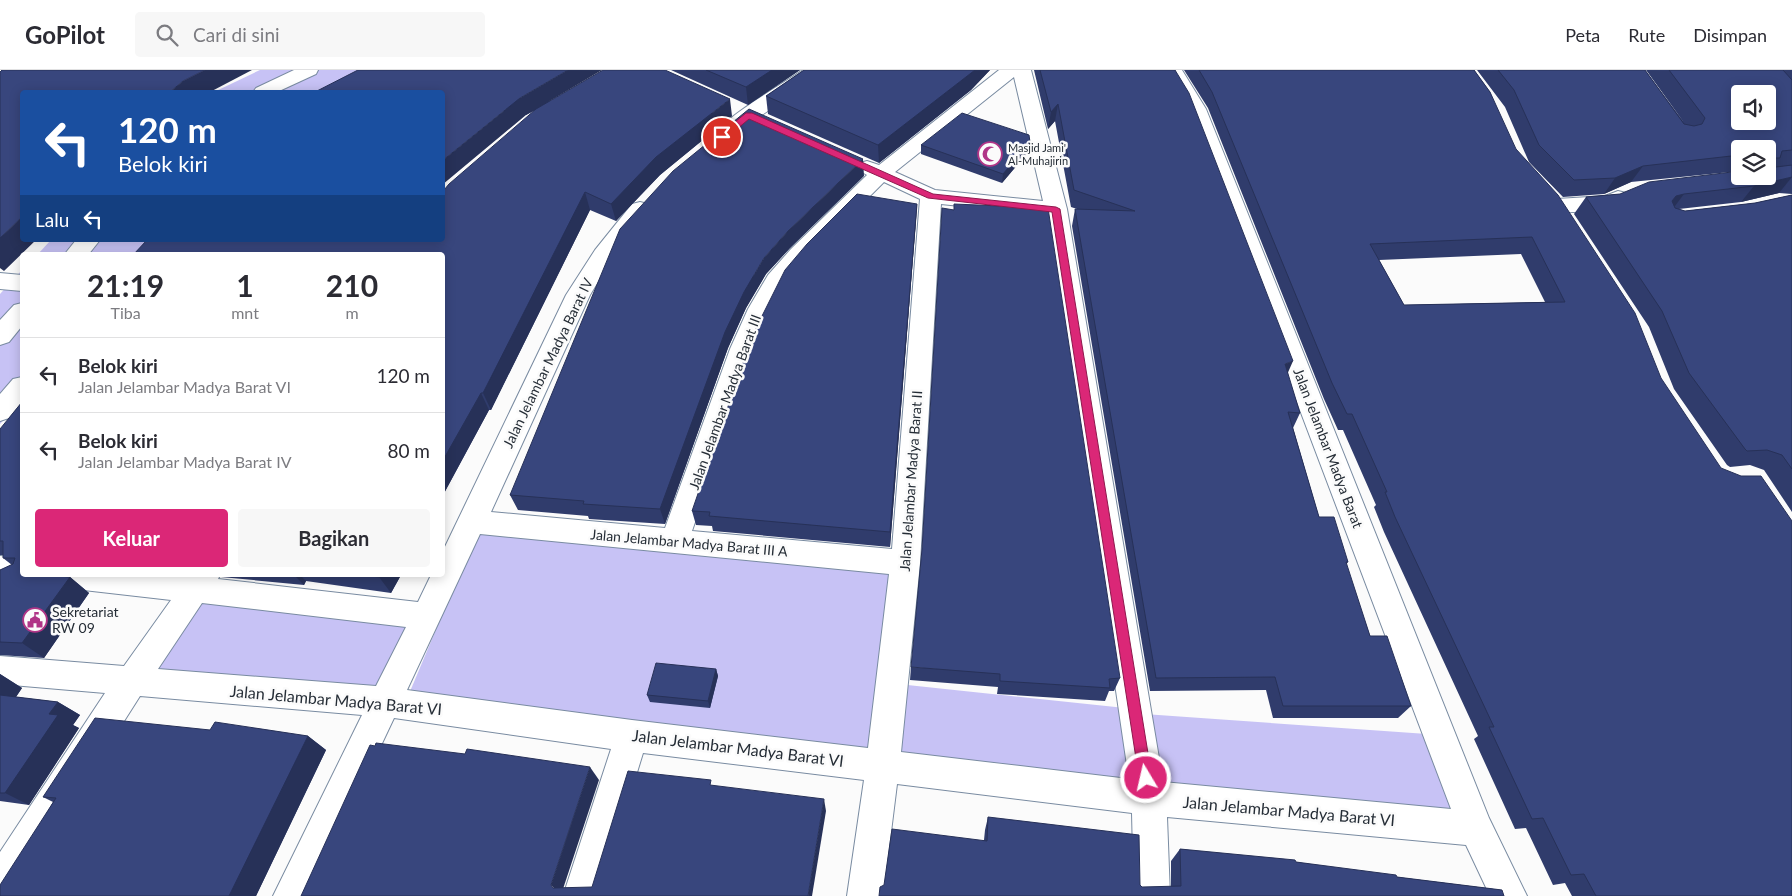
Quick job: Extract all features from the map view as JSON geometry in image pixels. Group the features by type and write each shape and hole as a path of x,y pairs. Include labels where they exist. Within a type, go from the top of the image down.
{"street":[{"path":"267,90 309,70"},
{"path":"704,151 749,115 816,70"},
{"name":"Jalan Jelambar Madya Barat III","path":"674,542 742,349 767,295 799,254 881,173 1012,70"},
{"path":"1022,70 1056,209 1149,798 1152,896"},
{"name":"Jalan Jelambar Madya Barat","path":"1172,70 1196,109 1476,829 1509,896"},
{"path":"846,158 931,196 1056,209"},
{"path":"1573,230 1551,199 1608,202 1631,191 1641,190"},
{"name":"Jalan Jelambar Madya Barat IV","path":"291,896 472,522 578,295 603,256 636,214 655,194"},
{"name":"Jalan Jelambar Madya Barat II","path":"865,896 883,765 905,563 931,196"},
{"path":"78,252 87,242"},
{"path":"0,281 20,283"},
{"path":"0,336 20,313"},
{"path":"0,411 20,388"},
{"name":"Jalan Jelambar Madya Barat III A","path":"472,522 905,563"},
{"path":"0,568 20,570"},
{"path":"104,577 200,582 427,616"},
{"path":"0,884 131,682 200,582"},
{"name":"Jalan Jelambar Madya Barat VI","path":"0,670 385,702 632,736 1149,798 1476,829"},
{"path":"581,896 632,736"}],"shaded area":[{"path":"260,70 385,70 347,90 218,90"},
{"path":"49,242 163,242 154,252 40,252"},
{"path":"20,272 20,401 0,424 0,294"},
{"path":"479,527 898,568 878,761 406,701"},
{"path":"198,593 426,619 383,695 139,679"},
{"path":"898,684 1125,708 1138,788 890,760"},
{"path":"1144,714 1427,734 1465,822 1155,792"}],"building":[{"path":"2,70 205,70 183,81 172,90 20,90 20,219 0,238 0,72"},
{"path":"358,70 568,70 520,98 445,159 445,90 319,90"},
{"path":"603,70 665,70 730,99 656,157 611,204 585,192 483,393 481,393 445,457 445,252 136,252 145,242 445,242 445,189 536,109"},
{"path":"706,70 772,70 746,87"},
{"path":"804,70 975,70 878,145 766,96"},
{"path":"1040,70 1175,70 1189,93 1293,361 1285,364 1300,413 1288,412 1319,517 1334,517 1348,562 1346,562 1370,636 1387,636 1411,706 1283,706 1275,677 1156,678 1075,209 1135,211 1074,190 1058,104 1051,112"},
{"path":"1199,70 1474,70 1490,92 1516,149 1558,195 1635,313 1661,378 1721,468 1741,476 1761,476 1792,521 1792,896 1596,896 1584,874 1571,875 1543,818 1532,819 1489,727 1494,727 1395,517 1385,492 1387,492 1352,414 1347,414 1332,383 1212,92","holes":["1532,237 1565,302 1404,305 1370,244"]},
{"path":"1498,70 1645,70 1684,124 1694,126 1702,124 1705,118 1669,70 1783,70 1792,80 1792,150 1782,151 1780,158 1776,158 1776,140 1731,140 1731,156 1643,166 1615,178 1574,180 1539,145 1514,90"},
{"path":"749,109 863,159 788,231 764,258 744,292 725,332 660,509 583,504 584,501 510,495 620,229 673,171"},
{"path":"962,113 1029,135 1030,142 1003,174 921,145"},
{"path":"1792,165 1792,177 1776,181 1776,167"},
{"path":"1731,172 1731,185 1758,185 1676,196 1672,201 1675,208 1685,211 1755,203 1792,195 1792,469 1782,455 1767,450 1747,451 1745,449 1689,373 1662,311 1586,197 1620,194 1649,182"},
{"path":"857,194 917,204 890,532 709,516 710,512 692,511 753,334 785,270 807,244"},
{"path":"954,204 1048,208 1120,678 1109,679 1110,688 1000,681 1000,674 911,667 922,549 942,208 954,210"},
{"path":"20,404 20,577 70,577 22,643 0,642 0,570 13,564 15,558 3,558 3,541 0,541 0,429"},
{"path":"656,663 716,669 708,701 647,695"},
{"path":"0,695 58,702 49,714 58,715 5,793 0,793"},
{"path":"95,718 210,730 215,722 308,736 229,896 0,896 0,885 56,798 43,797"},
{"path":"376,743 465,754 467,749 590,767 551,885 553,888 592,887 628,771 711,780 710,785 824,799 808,896 301,896 370,745 375,746"},
{"path":"988,817 1139,835 1140,885 1142,887 1181,886 1180,849 1295,860 1296,862 1396,875 1397,877 1502,890 1504,896 879,896 880,887 884,885 892,829 987,841"}],"place":[{"name":"Masjid Jami' Al-Muhajirin","path":"990,154"},
{"name":"Sekretariat RW 09","path":"35,620"}],"route":[{"path":"722,137 749,115 931,196 1056,209 1146,778"}]}
